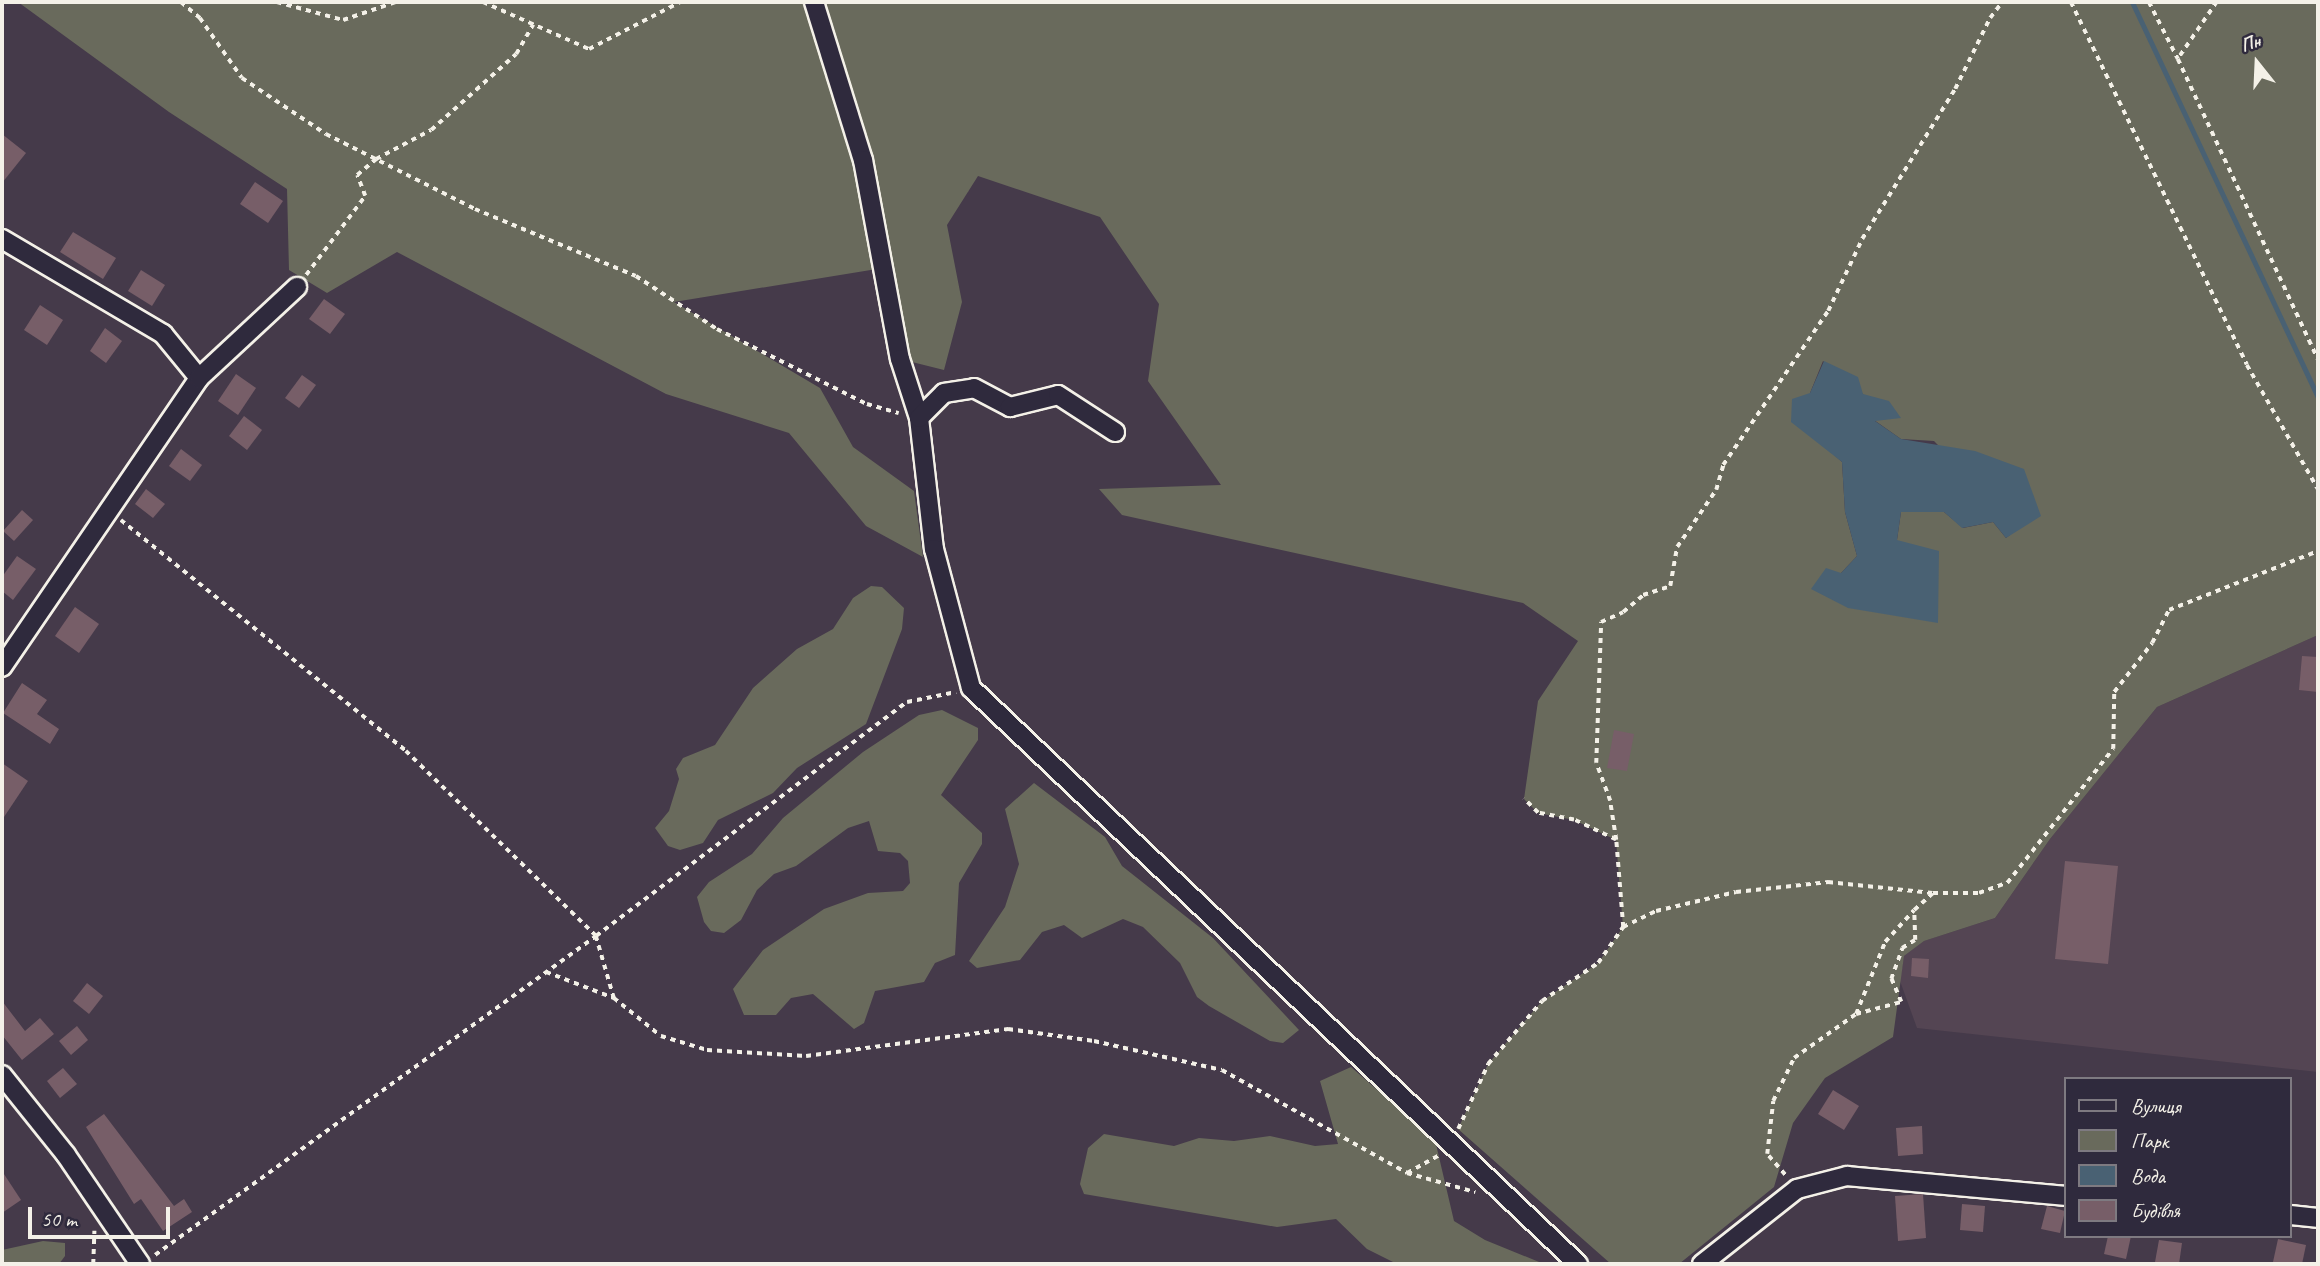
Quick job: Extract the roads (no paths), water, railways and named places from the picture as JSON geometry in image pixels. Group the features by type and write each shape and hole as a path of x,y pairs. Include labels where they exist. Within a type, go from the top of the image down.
{"street":[{"path":"814,2 863,160 900,359 919,418 934,549 971,688 1578,1264"},
{"path":"2,225 6,243 163,334 199,378"},
{"path":"2,667 199,378 297,287"},
{"path":"919,418 944,393 974,388 1010,407 1058,395 1115,432"},
{"path":"4,1080 147,1260"},
{"path":"1702,1264 1797,1189 1847,1176 2064,1195"},
{"path":"2292,1215 2318,1218"}],"water":[{"path":"1824,361 1858,377 1863,394 1889,401 1901,418 1875,421 1901,439 1975,451 2024,469 2041,516 2006,538 1993,522 1962,528 1944,512 1901,512 1897,540 1939,551 1938,623 1848,608 1811,589 1826,568 1841,573 1857,556 1845,512 1842,462 1791,422 1792,399 1810,393"}],"waterway":[{"path":"2132,2 2318,398"}]}
